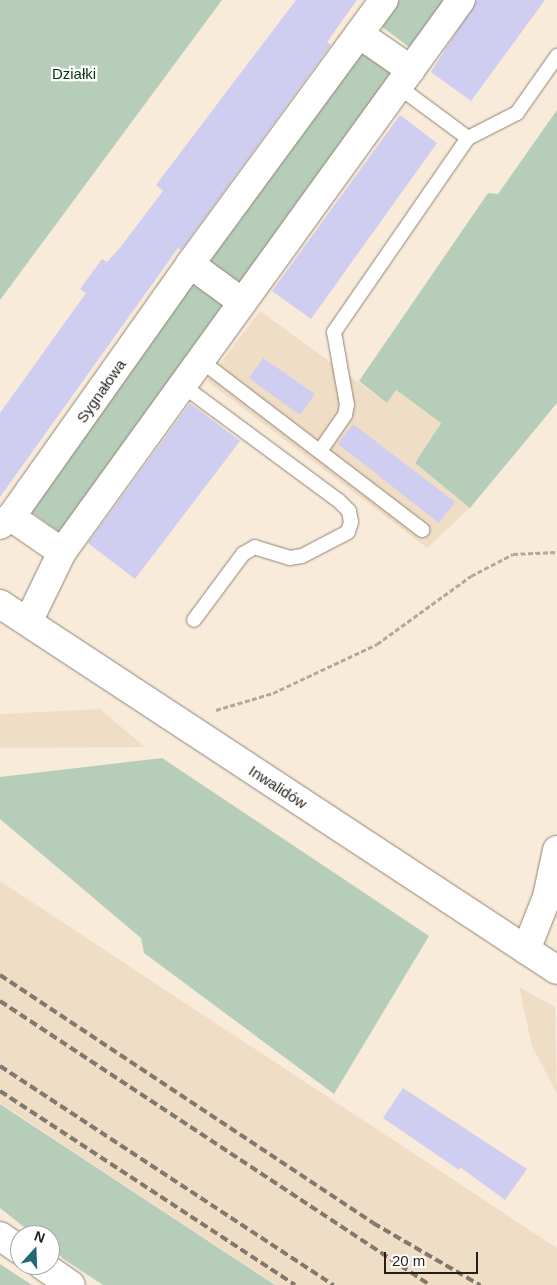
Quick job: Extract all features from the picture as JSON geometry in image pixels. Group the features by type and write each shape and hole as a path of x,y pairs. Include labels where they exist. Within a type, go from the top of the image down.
{"street":[{"name":"Sygnałowa","path":"62,552 5,521 190,264 384,0"},
{"path":"28,622 62,552 462,0"},
{"path":"359,34 405,78"},
{"path":"190,264 242,302"},
{"name":"Inwalidów","path":"0,604 557,970"},
{"path":"526,950 547,897 557,850"},
{"path":"56,1275 71,1285"}],"lane":[{"path":"320,452 345,415 347,405 334,332 468,138 517,113 557,56"},
{"path":"405,78 468,138"},
{"path":"200,360 422,530"},
{"path":"182,385 340,501 350,511 351,522 348,532 302,556 290,558 255,547 243,554 194,620"}],"path":[{"path":"209,712 273,693 377,644 471,576 513,554 557,552"}],"shaded area":[{"path":"260,311 387,403 395,390 441,423 415,463 470,508 427,548 207,381"},
{"path":"100,709 145,747 0,748 0,714"},
{"path":"0,881 557,1248 557,1285 276,1285 0,1103"},
{"path":"519,987 555,1007 557,1094 532,1046"}],"green space":[{"name":"Działki","path":"0,0 222,0 0,300"},
{"path":"400,0 450,0 413,50 381,26"},
{"path":"360,49 395,75 240,287 205,261"},
{"path":"557,110 557,403 470,508 415,463 441,423 396,390 387,403 359,381 488,193 498,194"},
{"path":"194,277 230,303 62,534 26,508"},
{"path":"162,758 429,936 334,1094 144,953 141,938 0,819 0,777"},
{"path":"0,1104 275,1285 103,1285 60,1256 60,1225 21,1225 0,1208"},
{"path":"0,1264 10,1271 10,1275 17,1275 32,1285 0,1285"}],"building":[{"path":"296,0 357,0 327,42 331,45 181,250 178,248 0,497 0,413 86,293 80,289 102,259 107,262 119,249 163,191 156,185"},
{"path":"477,0 545,0 471,101 431,72"},
{"path":"400,115 437,143 311,319 272,291"},
{"path":"263,358 315,394 300,415 249,378"},
{"path":"190,403 240,441 135,579 88,543"},
{"path":"353,424 455,502 439,523 338,444"},
{"path":"403,1088 527,1169 505,1200 460,1167 459,1170 383,1118"}],"railway":[{"path":"0,975 373,1223 480,1285"},
{"path":"0,1001 430,1285"},
{"path":"0,1066 333,1285"},
{"path":"0,1091 295,1285"}]}
